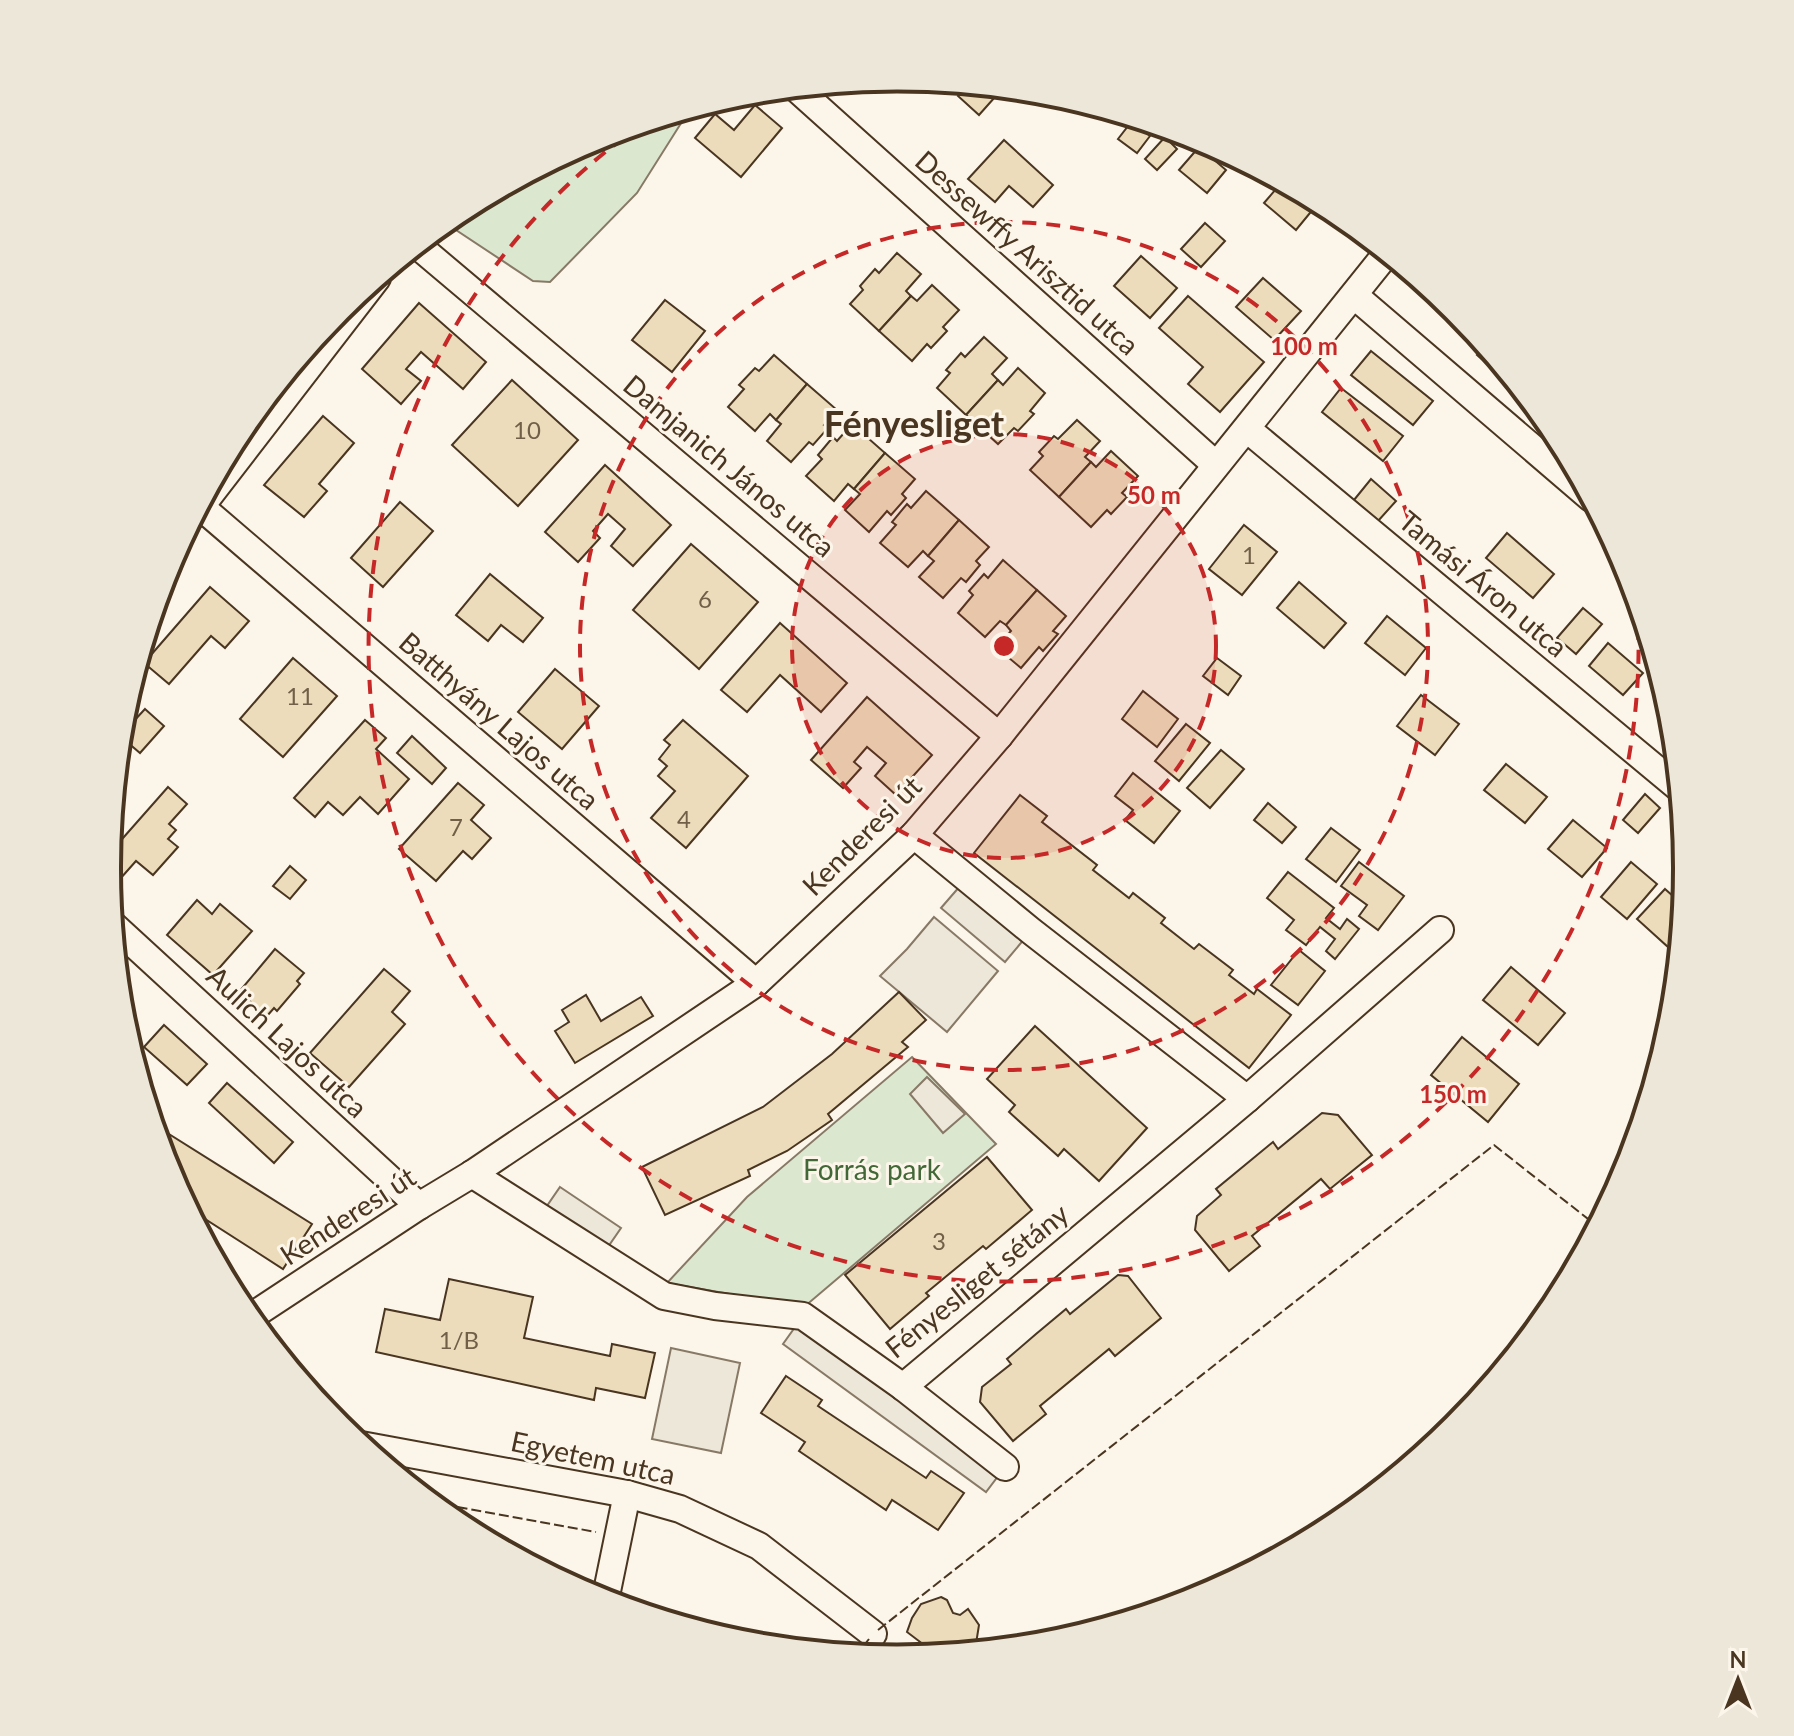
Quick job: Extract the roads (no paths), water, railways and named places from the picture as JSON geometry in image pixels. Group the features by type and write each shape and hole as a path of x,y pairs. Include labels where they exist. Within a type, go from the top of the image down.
{"street":[{"name":"Dessewffy Arisztid utca","path":"807,98 1216,465"},
{"name":"Damjanich János utca","path":"425,252 999,736"},
{"name":"Kenderesi út","path":"260,1311 472,1174 756,983 914,835 999,736 1381,262"},
{"path":"1355,296 1568,478"},
{"path":"242,453 332,337"},
{"name":"Tamási Áron utca","path":"1247,429 1667,778"},
{"name":"Batthyány Lajos utca","path":"206,516 756,983"},
{"path":"914,835 1031,931 1247,1099"},
{"name":"Fényesliget sétány","path":"472,1174 664,1296 715,1306 803,1316 903,1387 1247,1099 1440,930"},
{"name":"Aulich Lajos utca","path":"125,936 419,1206"},
{"path":"903,1387 1005,1467"},
{"name":"Egyetem utca","path":"383,1449 627,1494 680,1509 759,1546 873,1634"},
{"path":"608,1588 627,1494"}],"district":[{"name":"Fényesliget","path":"914,424"}],"park label":[{"name":"Forrás park","path":"872,1170"}]}
